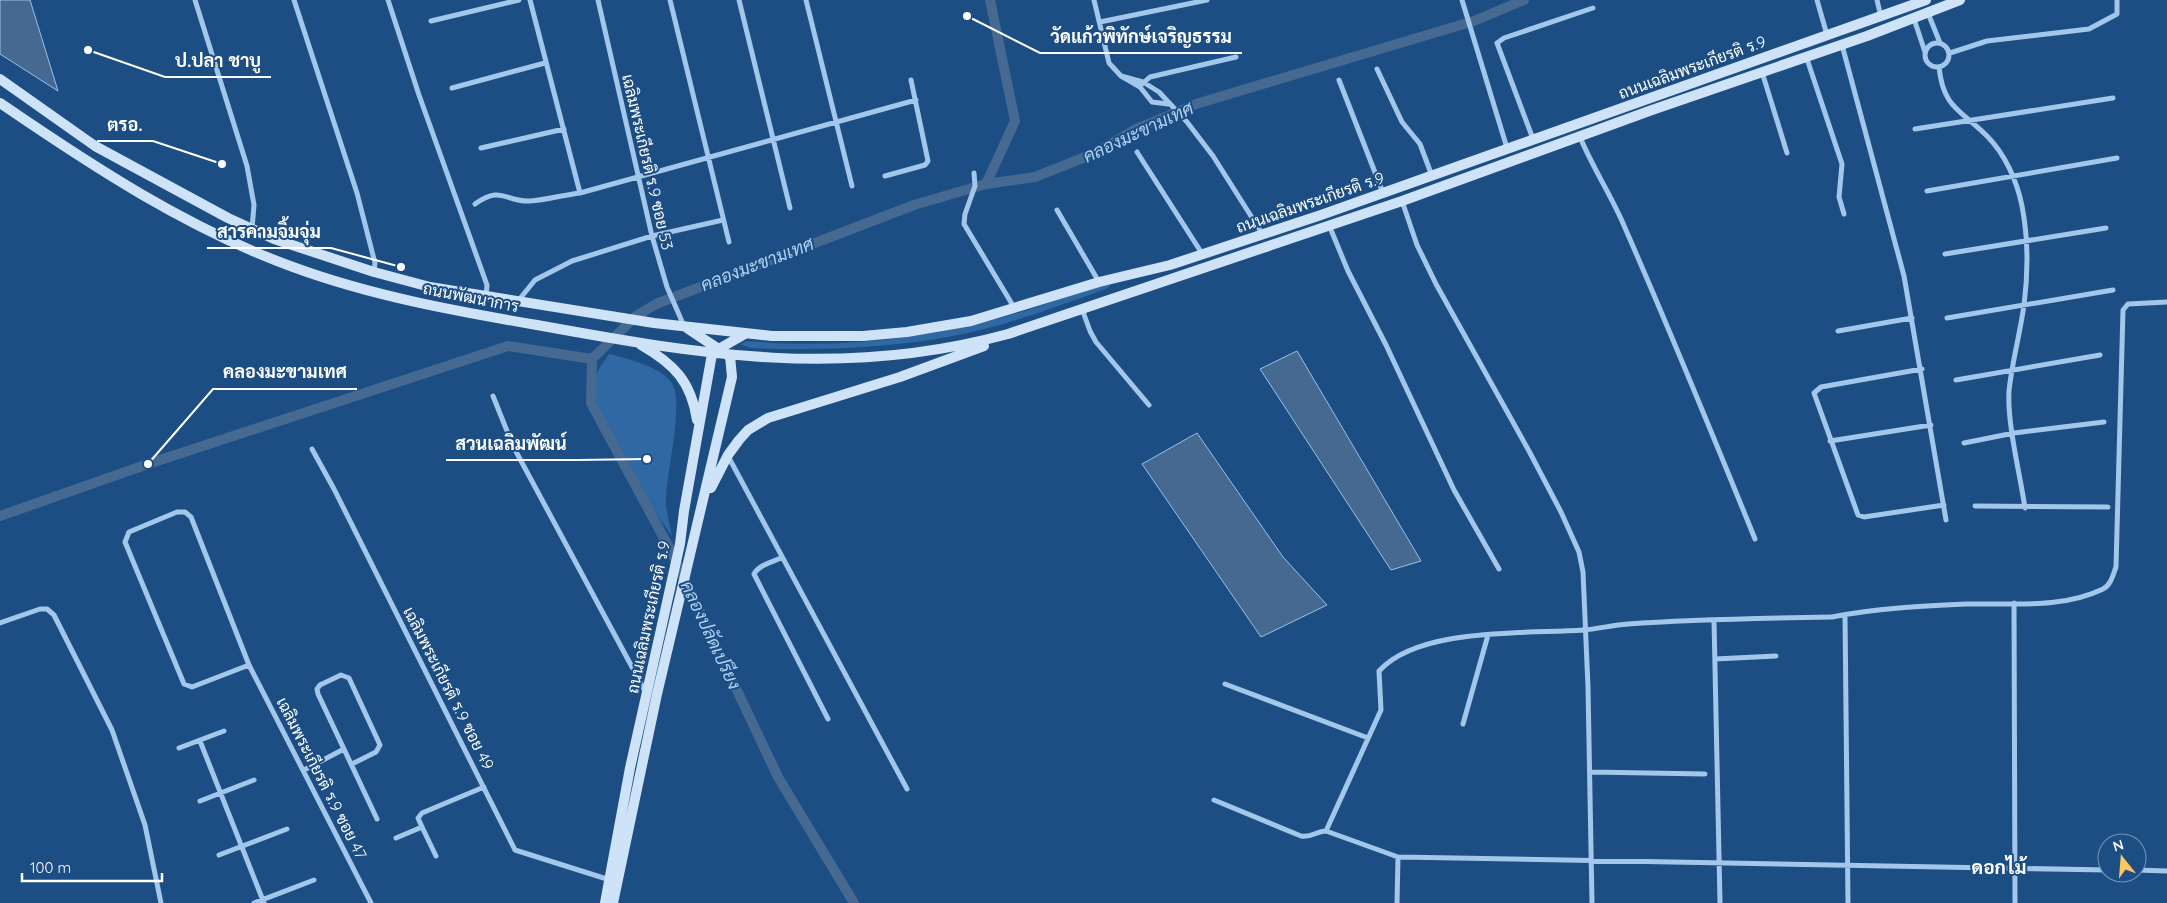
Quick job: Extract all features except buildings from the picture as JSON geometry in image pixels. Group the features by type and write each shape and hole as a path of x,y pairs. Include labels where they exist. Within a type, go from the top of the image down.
{"main road":[{"name":"ถนนเฉลิมพระเกียรติ ร.9","path":"605,903 646,693 680,544 698,426 716,351 730,356 814,361 874,358 970,344 1008,334 1402,201 1580,136 1914,19 1960,0"},
{"name":"ถนนเฉลิมพระเกียรติ ร.9","path":"684,326 745,334 804,337 863,336 907,332 970,321 1015,310 1099,282 1170,265 1263,235 1925,1"},
{"path":"1925,1 1928,13"},
{"path":"1910,6 1914,19"},
{"name":"ถนนพัฒนาการ","path":"0,79 95,146 274,239 374,272 430,287 654,323 684,326"},
{"name":"ถนนพัฒนาการ","path":"0,103 84,161 214,233 293,267 376,293 625,341 716,351"},
{"path":"1398,188 1402,201"},
{"path":"684,326 716,351 745,334"},
{"path":"704,502 728,455 748,430 768,418 900,377 977,350 1008,334"},
{"path":"638,343 668,361 676,369 693,399 698,426"},
{"name":"ถนนเฉลิมพระเกียรติ ร.9","path":"613,903 689,559 732,377 730,356"}],"street":[{"path":"194,0 247,166 254,205 252,229"},
{"path":"294,0 357,193 375,263 374,272"},
{"path":"388,0 419,95 487,285 486,296"},
{"path":"431,21 519,0"},
{"path":"530,0 580,193"},
{"name":"เฉลิมพระเกียรติ ร.9 ซอย 53","path":"598,0 652,236 673,305 684,326"},
{"path":"670,0 729,242"},
{"path":"739,0 790,208"},
{"path":"806,0 852,186"},
{"path":"1094,0 1109,63 1121,76 1159,92 1168,104 1187,122 1213,156 1263,235"},
{"path":"1100,22 1207,0"},
{"path":"1462,0 1470,34 1507,148"},
{"path":"1817,0 1827,36"},
{"path":"1877,0 1881,17"},
{"path":"1950,53 1987,41 2089,30 2117,14 2117,0"},
{"path":"1533,139 1497,43 1504,38 1593,8"},
{"path":"1928,13 1940,43"},
{"path":"1914,19 1925,57 1930,65 1939,67 1948,62 1950,53 1945,45 1940,43 1931,44 1925,52"},
{"path":"1842,44 1904,276 1922,369 1946,520"},
{"path":"1806,56 1842,164 1839,196 1844,214"},
{"path":"1141,85 1150,76 1236,57"},
{"path":"452,88 545,63"},
{"path":"1939,67 1941,86 1951,104 1987,136 2002,156 2013,177 2022,206 2025,241 2024,304 2009,392 2025,508"},
{"path":"1377,69 1402,122 1420,144 1432,176"},
{"path":"1762,72 1787,153"},
{"path":"885,176 925,165 928,161 911,80"},
{"path":"1339,80 1382,193"},
{"path":"1141,85 1152,102 1168,104"},
{"path":"1915,129 2113,98"},
{"path":"475,204 494,194 516,200 530,201 580,193 916,100"},
{"path":"481,148 564,129"},
{"path":"1580,136 1594,168 1609,194 1676,343 1755,539"},
{"path":"1138,152 1203,254"},
{"path":"1927,191 2117,158"},
{"path":"974,173 975,186 966,210 964,224 1015,310"},
{"path":"1402,201 1417,245 1436,284 1529,451 1572,536 1583,572 1590,772 1592,903"},
{"path":"1057,210 1099,282"},
{"path":"518,302 535,280 572,260 652,236 723,220"},
{"path":"1329,225 1348,270 1386,345 1454,490 1499,569"},
{"path":"1945,254 2106,228"},
{"path":"1947,318 2113,290"},
{"path":"1326,831 1381,710 1380,671 1387,663 1417,648 1461,637 1586,630 1626,624 1832,617 1942,606 2054,603 2078,598 2105,588 2112,580 2116,567 2123,310 2128,304 2167,302"},
{"path":"1082,309 1096,342 1149,405"},
{"path":"1838,331 1912,318"},
{"path":"1956,380 2100,355"},
{"path":"1922,369 1857,379 1817,388 1814,394 1858,515 1864,517 1944,504"},
{"path":"493,396 513,446 646,693"},
{"path":"1964,443 2014,433 2104,422"},
{"path":"1830,441 1931,425"},
{"name":"เฉลิมพระเกียรติ ร.9 ซอย 49","path":"312,449 334,488 515,850 610,881"},
{"path":"728,455 781,558 831,644 907,789"},
{"path":"1976,506 2025,508 2108,507"},
{"name":"เฉลิมพระเกียรติ ร.9 ซอย 47","path":"249,665 192,687 184,684 125,542 129,532 177,512 185,512 191,517 249,665 372,903"},
{"path":"781,558 764,565 754,574 828,719"},
{"path":"2014,604 2016,903"},
{"path":"0,623 40,609 48,609 54,615 112,730 145,825 161,903"},
{"path":"1845,615 1848,903"},
{"path":"1714,620 1720,903"},
{"path":"1463,724 1488,635"},
{"path":"1715,659 1776,656"},
{"path":"352,764 376,752 380,745 349,678 341,675 317,689 377,819"},
{"path":"1225,684 1368,738"},
{"path":"179,748 224,731"},
{"path":"200,741 263,902"},
{"path":"304,770 344,749"},
{"path":"1590,772 1705,774"},
{"path":"200,801 254,780"},
{"path":"436,856 418,818 422,813 484,787"},
{"path":"1214,800 1301,836 1310,837 1326,831 1398,858 1847,864 2097,870"},
{"path":"396,838 422,827"},
{"path":"219,855 287,829"},
{"path":"1397,903 1398,858"},
{"path":"2147,870 2167,871"},
{"path":"254,903 263,902 314,880"}],"shaded area":[{"path":"0,0 30,0 58,91 0,54"},
{"path":"1107,282 1111,284 1108,288 1032,315 985,329 927,340 868,347 809,349 750,348 740,344 747,341 812,344 844,343 876,341 940,332 1016,313"},
{"path":"1297,351 1421,561 1391,570 1260,369"},
{"path":"609,354 635,361 654,369 669,379 673,385 676,395 676,408 666,503 672,536 623,460 601,415 595,396 594,381 598,370"},
{"path":"1197,433 1283,557 1327,605 1261,637 1142,464"}],"waterway":[{"path":"986,184 1015,121 990,0"},
{"name":"คลองมะขามเทศ","path":"592,359 636,316 656,304 914,205 986,184 1035,177 1093,154 1136,129 1196,104 1474,21 1524,0"},
{"name":"คลองมะขามเทศ","path":"0,516 148,464 508,346 592,359"},
{"name":"คลองปลัดเปรียง","path":"592,359 591,403 672,553 778,777 854,903"}],"place":[{"name":"วัดแก้วพิทักษ์เจริญธรรม","path":"967,16"},
{"name":"ป.ปลา ชาบู","path":"88,50"},
{"name":"ตรอ.","path":"222,164"},
{"name":"สารคามจิ้มจุ่ม","path":"401,267"},
{"name":"สวนเฉลิมพัฒน์","path":"647,459"},
{"name":"คลองมะขามเทศ","path":"148,464"}],"district":[{"name":"ดอกไม้","path":"1999,867"}]}
